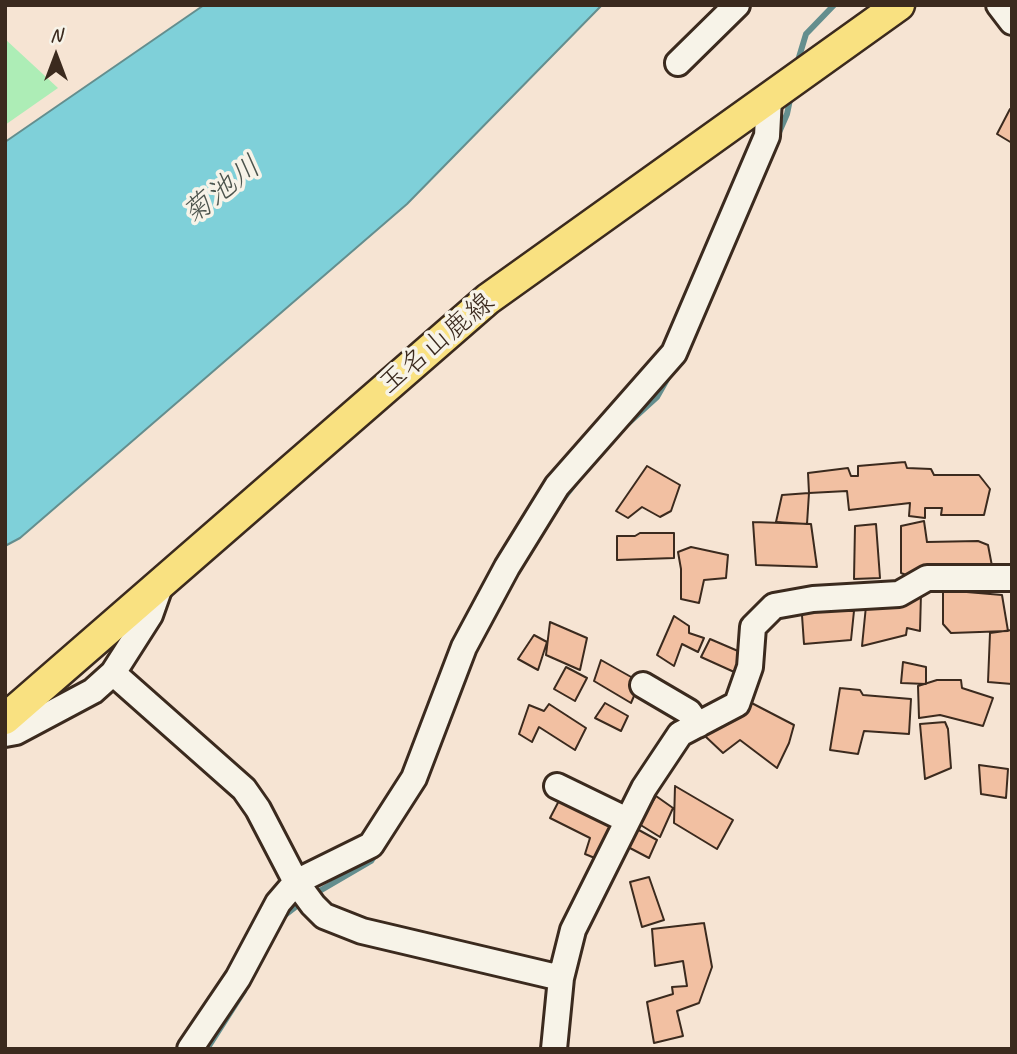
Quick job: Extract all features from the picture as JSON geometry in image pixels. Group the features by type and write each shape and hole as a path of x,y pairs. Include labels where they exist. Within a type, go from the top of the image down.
{"main road":[{"name":"玉名山鹿線","path":"5,719 488,299 900,5"}],"street":[{"path":"678,63 737,5"},
{"path":"999,5 1012,22"},
{"path":"190,1049 238,978 278,903 296,882 371,845 414,778 464,648 514,555 557,486 674,353 767,136 774,95"},
{"path":"554,1049 561,978 573,930 644,788 680,734 737,704 750,667 753,627 774,606 813,599 899,594 927,578 1012,578"},
{"path":"5,734 16,732 93,691 113,673 150,615 163,581"},
{"path":"113,673 244,789 258,809 296,882 324,916 362,931 561,978"},
{"path":"643,685 689,712 698,725"},
{"path":"557,786 627,820"}],"green space":[{"path":"5,39 58,88 5,125"}],"water":[{"name":"菊池川","path":"204,5 602,5 407,204 20,538 5,546 5,142"}],"building":[{"path":"1010,109 1012,110 1012,143 997,134"},
{"path":"905,462 907,468 931,469 934,475 979,475 990,489 984,515 941,515 942,508 925,508 925,518 909,516 910,503 849,510 847,491 809,493 808,473 848,468 851,476 858,476 858,466"},
{"path":"647,466 680,485 671,511 660,517 642,507 628,518 616,511"},
{"path":"809,493 807,524 776,522 782,495"},
{"path":"924,521 927,542 978,541 988,545 992,566 906,575 901,573 901,526"},
{"path":"753,522 811,524 817,567 756,565"},
{"path":"876,524 880,578 854,579 855,526"},
{"path":"640,533 674,533 674,558 617,560 617,536 635,536"},
{"path":"691,547 728,555 726,578 704,580 699,603 681,599 678,552"},
{"path":"943,590 1002,595 1008,631 951,633 943,624"},
{"path":"921,593 920,631 907,628 906,635 862,646 867,596"},
{"path":"801,601 821,610 854,611 851,640 804,644"},
{"path":"674,616 689,626 689,633 704,638 698,652 682,644 674,666 657,655"},
{"path":"550,622 587,638 580,670 546,655"},
{"path":"1012,630 1012,684 988,682 990,633"},
{"path":"534,635 547,642 538,670 518,659"},
{"path":"710,639 745,654 743,676 701,657"},
{"path":"601,660 640,682 631,703 594,681"},
{"path":"903,662 926,667 926,684 901,683"},
{"path":"566,667 587,678 575,701 554,689"},
{"path":"937,680 961,680 962,688 993,698 983,726 940,715 919,718 918,686"},
{"path":"840,688 860,690 863,695 911,699 909,734 864,731 858,754 830,750"},
{"path":"742,698 794,725 777,768 740,740 723,753 706,737 704,727"},
{"path":"605,703 628,716 621,731 595,718"},
{"path":"549,704 586,728 575,750 539,727 532,742 519,734 529,705 544,711"},
{"path":"945,722 951,768 925,779 920,724"},
{"path":"979,765 1008,769 1006,798 981,794"},
{"path":"675,786 733,820 717,849 674,823"},
{"path":"563,793 619,822 602,861 585,854 590,838 550,818"},
{"path":"656,796 673,808 660,837 639,824"},
{"path":"637,829 657,840 649,858 628,847"},
{"path":"649,877 664,920 642,927 630,882"},
{"path":"704,923 712,967 699,1003 677,1011 683,1036 654,1043 647,1002 673,994 672,987 687,986 683,961 655,966 652,929"}],"waterway":[{"path":"796,67 806,34 834,5"},
{"path":"777,137 787,114 791,95"},
{"path":"623,428 657,397 670,374"},
{"path":"560,503 577,481"},
{"path":"311,896 371,861 377,852"},
{"path":"280,919 302,902"},
{"path":"207,1049 244,991"}]}
